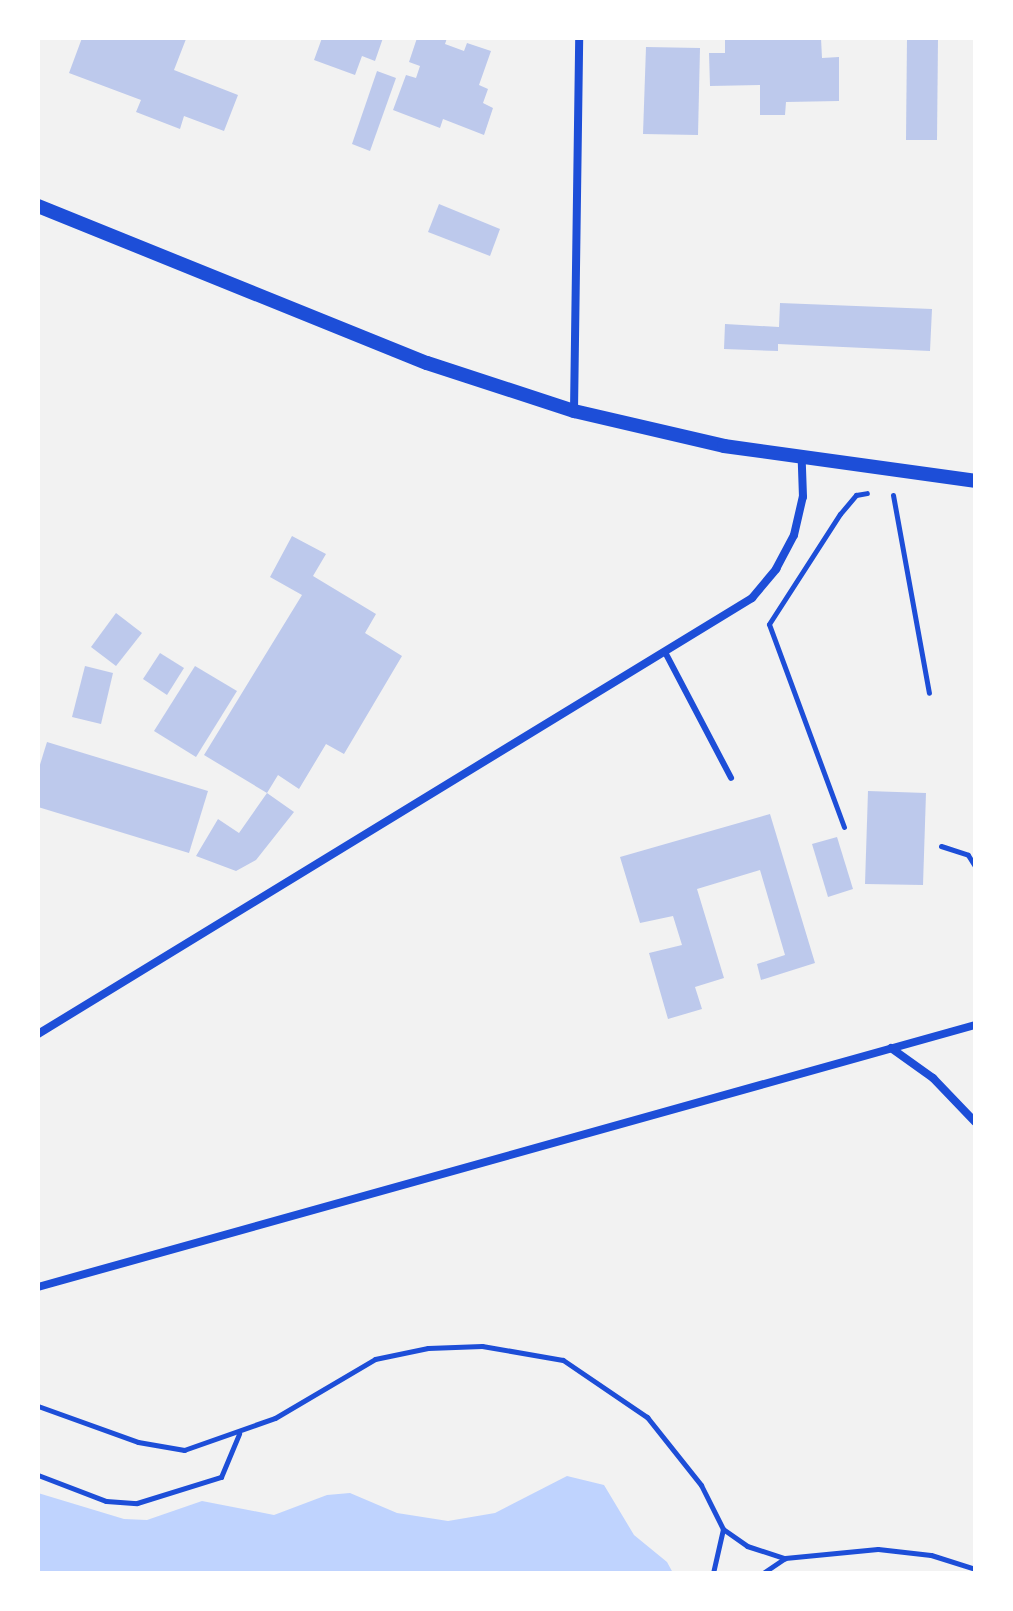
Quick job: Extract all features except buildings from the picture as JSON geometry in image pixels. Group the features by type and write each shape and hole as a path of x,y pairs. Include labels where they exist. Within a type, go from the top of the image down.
{"street":[{"path":"574,411 579,38"},
{"path":"38,206 399,352 574,411 802,459 975,481"},
{"path":"38,1034 666,654 752,598 776,569 800,510 802,459"},
{"path":"38,1287 975,1025"},
{"path":"891,1048 933,1078 975,1122"}],"lane":[{"path":"666,654 731,778"}],"path":[{"path":"892,489 929,693"},
{"path":"883,490 906,490"},
{"path":"844,827 769,624 840,514 856,495 874,491"},
{"path":"941,846 968,855 975,866"},
{"path":"38,1406 138,1442 184,1450 239,1433 375,1359 428,1348 482,1346 563,1360 647,1417 701,1485 723,1529 747,1546 785,1558 878,1549 931,1555 975,1569"},
{"path":"38,1475 106,1501 137,1503 221,1477 239,1433"},
{"path":"713,1573 723,1529"},
{"path":"763,1573 785,1558"}],"water":[{"path":"567,1476 604,1485 634,1535 667,1562 673,1573 38,1573 38,1493 124,1519 147,1520 202,1501 274,1515 327,1495 350,1493 397,1513 448,1521 495,1513"}]}
